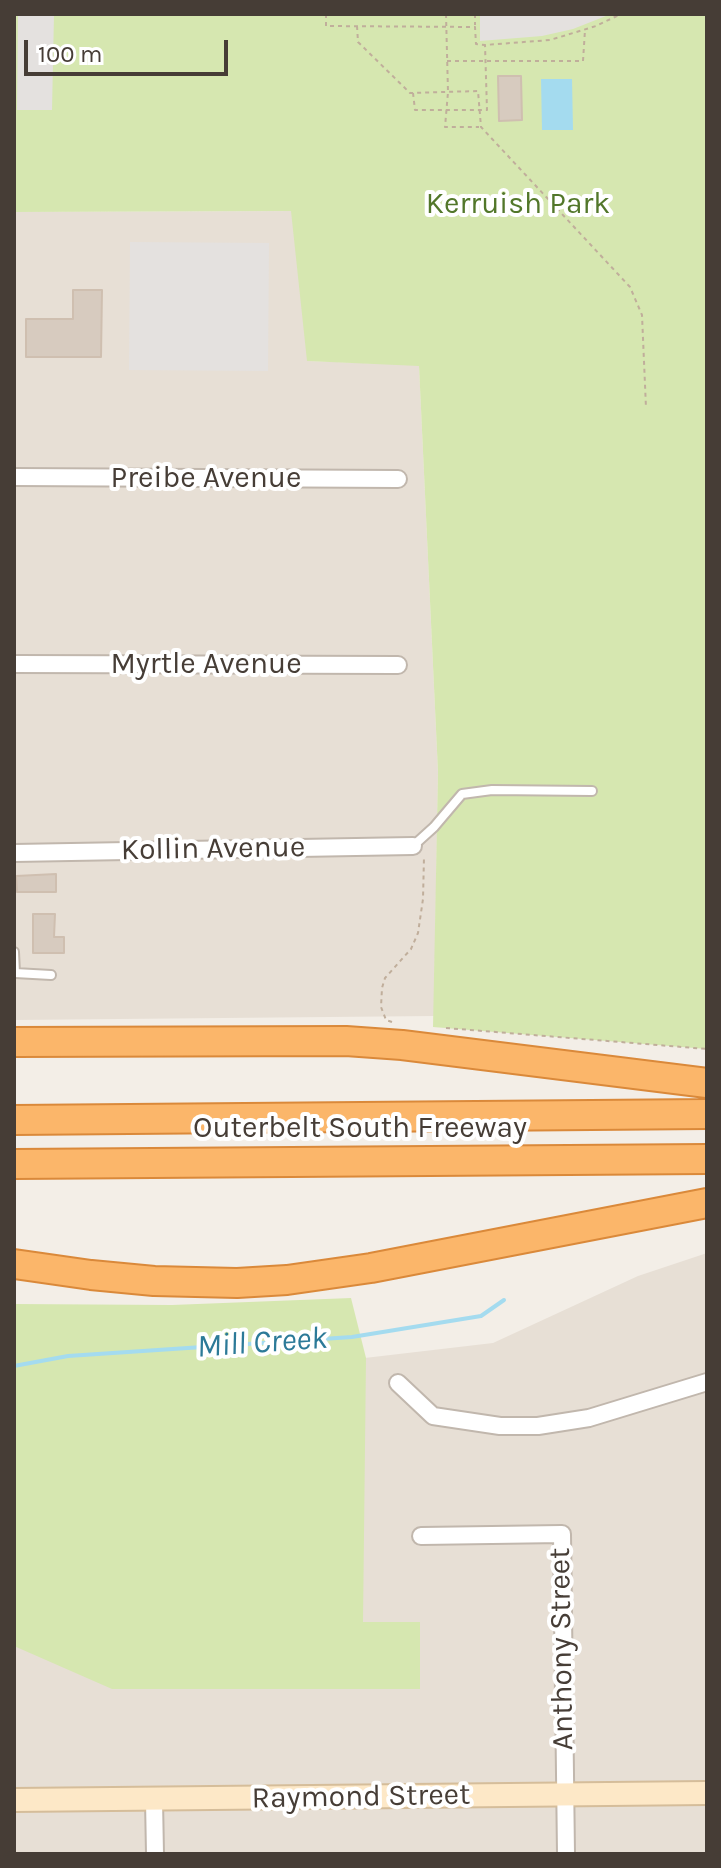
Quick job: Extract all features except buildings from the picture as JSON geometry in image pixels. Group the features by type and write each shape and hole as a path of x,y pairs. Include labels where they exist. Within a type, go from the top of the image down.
{"highway":[{"path":"14,1042 360,1041 707,1083"},
{"name":"Outerbelt South Freeway","path":"15,1120 707,1114"},
{"name":"Outerbelt South Freeway","path":"14,1164 707,1159"},
{"path":"14,1264 140,1280 210,1283 287,1280 371,1268 707,1203"}],"street":[{"name":"Preibe Avenue","path":"14,477 398,479"},
{"name":"Myrtle Avenue","path":"14,664 398,665"},
{"name":"Kollin Avenue","path":"14,853 418,841"},
{"path":"398,1383 433,1416 500,1426 538,1426 589,1418 707,1382"},
{"name":"Anthony Street","path":"421,1536 562,1534 566,1854"},
{"name":"Raymond Street","path":"14,1800 707,1793"},
{"path":"154,1800 155,1854"}],"lane":[{"path":"418,841 462,794 492,790 592,791"},
{"path":"14,952 15,973 51,975"}],"path":[{"path":"326,14 326,26 475,27"},
{"path":"446,14 448,92 445,127 481,127"},
{"path":"475,14 476,44 485,45 550,40 585,30 621,14"},
{"path":"357,26 358,42 410,93 478,91 481,127 630,287 642,315 646,408"},
{"path":"447,61 583,61 585,30"},
{"path":"413,92 415,110 487,110 485,45"},
{"path":"396,1024 386,1020 381,1007 382,988 385,978 411,949 418,933 423,899 418,841"},
{"path":"433,1027 707,1049"}],"shaded area":[{"path":"18,14 54,14 52,110 17,110"},
{"path":"480,14 611,14 573,29 542,36 480,41"},
{"path":"292,211 308,361 419,365 438,772 434,1016 14,1020 14,212"},
{"path":"130,242 269,243 268,371 129,370"},
{"path":"707,1253 707,1854 14,1854 14,1399 493,1343 638,1276"}],"green space":[{"name":"Kerruish Park","path":"14,14 707,14 707,1049 433,1027 438,772 419,366 307,361 291,211 14,212"},
{"path":"351,1298 366,1358 363,1622 420,1622 420,1689 112,1689 14,1646 14,1304 172,1305"}],"water":[{"path":"541,79 572,79 573,130 542,130"}],"waterway":[{"name":"Mill Creek","path":"14,1366 68,1356 352,1337 481,1316 504,1300"}]}
